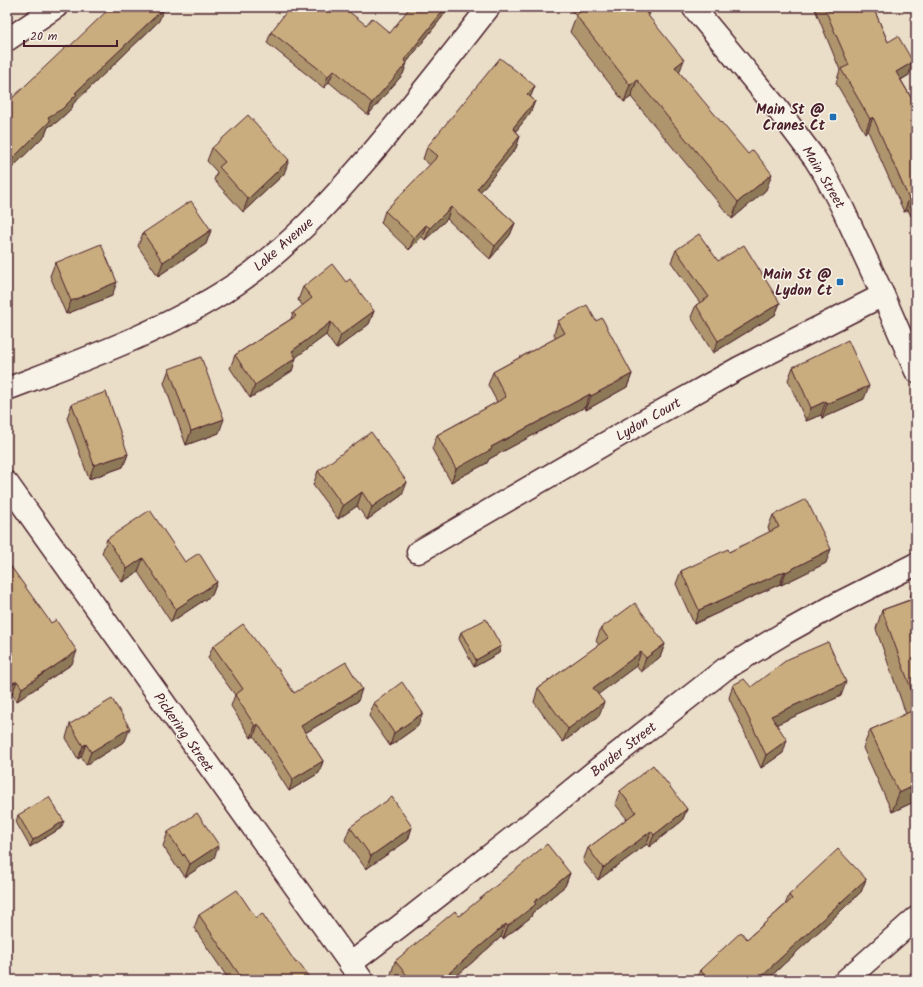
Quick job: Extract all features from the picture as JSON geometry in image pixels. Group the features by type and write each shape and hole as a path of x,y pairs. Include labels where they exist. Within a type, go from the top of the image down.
{"street":[{"path":"7,40 56,7"},
{"name":"Lake Avenue","path":"7,389 96,356 158,328 204,304 252,272 294,237 333,198 404,115 489,7"},
{"name":"Main Street","path":"693,7 776,107 816,159 842,207 916,371"},
{"name":"Lydon Court","path":"418,552 644,421 732,372 883,295"},
{"name":"Pickering Street","path":"7,483 356,972"},
{"name":"Border Street","path":"356,972 400,926 726,669 836,604 916,564"},
{"path":"846,980 916,918"}],"building":[{"path":"111,7 164,8 75,93 77,94 62,109 48,117 50,121 10,161 7,158 7,103 68,45 69,47"},
{"path":"290,7 343,7 366,25 372,18 390,33 410,7 446,7 404,60 407,63 372,103 334,70 328,76 271,32"},
{"path":"586,7 648,7 651,10 646,13 684,60 675,67 748,154 753,150 772,174 738,202 637,80 630,85 584,26 576,15"},
{"path":"824,7 873,7 888,42 898,36 913,62 896,72 916,106 916,202 913,197 909,199 873,117 870,119 841,69 849,65"},
{"path":"500,58 535,86 527,94 535,101 513,128 520,136 477,189 515,223 495,246 451,207 430,228 426,225 414,238 385,211 438,156 427,147"},
{"path":"248,115 289,160 248,199 219,167 225,162 212,148"},
{"path":"191,201 211,230 163,262 143,233"},
{"path":"699,234 718,261 744,245 780,303 718,341 696,305 709,297 676,250"},
{"path":"101,244 117,282 71,301 55,263"},
{"path":"332,264 346,282 350,279 374,311 341,335 331,322 292,351 296,358 255,385 235,355 296,316 293,313 312,298 303,287"},
{"path":"587,305 596,321 602,318 632,374 591,396 590,394 491,447 492,449 456,469 437,435 506,397 493,372 565,333 558,321"},
{"path":"848,340 869,386 827,404 826,401 811,408 793,367"},
{"path":"201,357 224,419 191,431 169,369"},
{"path":"106,392 128,454 94,465 72,404"},
{"path":"371,432 407,482 372,507 362,492 343,506 318,471"},
{"path":"806,499 831,549 786,572 785,571 699,610 681,571 728,549 729,552 779,527 773,515"},
{"path":"150,510 185,562 199,553 217,582 176,609 143,558 127,569 107,539"},
{"path":"7,561 51,623 56,620 77,651 22,688 17,681 13,683 7,675 7,653 10,651 7,646"},
{"path":"916,598 916,702 882,610"},
{"path":"635,603 665,644 646,658 641,652 593,688 604,702 568,729 538,688 608,638 601,628"},
{"path":"486,619 501,646 476,660 461,632"},
{"path":"243,624 276,668 277,667 294,693 346,662 362,689 301,726 323,761 293,779 258,724 255,726 235,695 243,689 213,646"},
{"path":"828,642 846,682 771,716 787,740 766,755 733,685 744,679 751,687 788,659"},
{"path":"402,682 423,713 394,733 374,703"},
{"path":"112,699 130,728 91,752 86,744 83,746 70,724"},
{"path":"916,709 916,785 899,793 870,730"},
{"path":"653,765 687,809 654,835 651,831 603,868 588,848 636,812 620,791"},
{"path":"49,797 64,821 33,840 18,815"},
{"path":"392,797 412,827 371,856 350,827"},
{"path":"197,813 219,845 190,864 184,854 183,856 168,832"},
{"path":"547,844 570,873 534,902 536,904 508,926 506,924 441,980 411,980 395,961 455,911 459,916"},
{"path":"838,849 866,879 758,980 709,980 700,970 741,932 747,939 792,899 789,895"},
{"path":"237,890 256,918 262,913 296,963 298,962 311,980 243,980 199,915"},
{"path":"916,968 916,980 903,980"}],"place":[{"name":"Main St @ Cranes Ct","path":"833,117"},
{"name":"Main St @ Lydon Ct","path":"840,282"}]}
